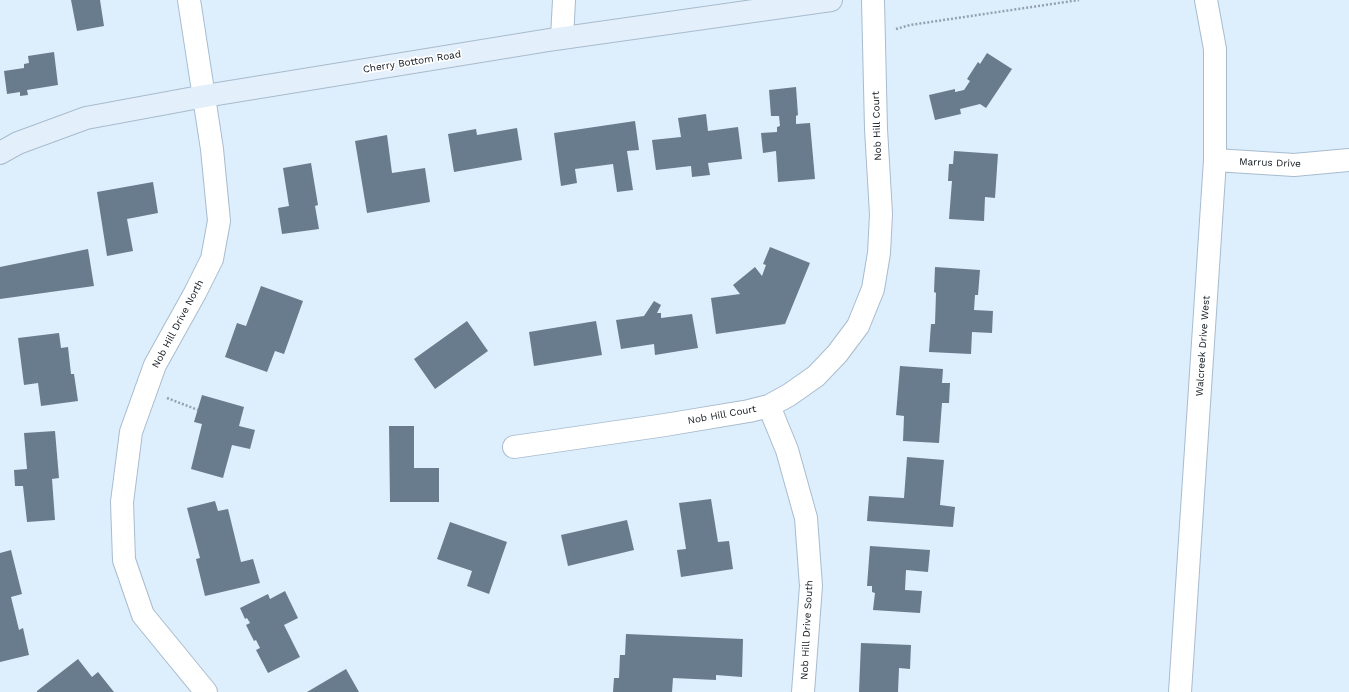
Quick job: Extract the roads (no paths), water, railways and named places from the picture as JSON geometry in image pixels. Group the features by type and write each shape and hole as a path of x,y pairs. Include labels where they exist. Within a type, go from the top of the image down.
{"main road":[{"name":"Cherry Bottom Road","path":"0,153 18,143 86,118 205,96 562,38 831,0"}],"street":[{"name":"Nob Hill Drive North","path":"189,0 205,96 219,220 212,259 156,365 131,432 122,502 124,560 143,615 206,692"},
{"path":"562,38 564,0"},
{"name":"Nob Hill Court","path":"514,446 665,425 749,411 769,406 789,395 816,376 837,354 858,326 873,289 879,253 881,214 876,129 872,0"},
{"name":"Walcreek Drive West","path":"1180,692 1215,160 1215,49 1206,0"},
{"name":"Marrus Drive","path":"1215,160 1294,165 1349,160"},
{"name":"Nob Hill Drive South","path":"769,406 787,450 806,518 810,586 803,692"}]}
